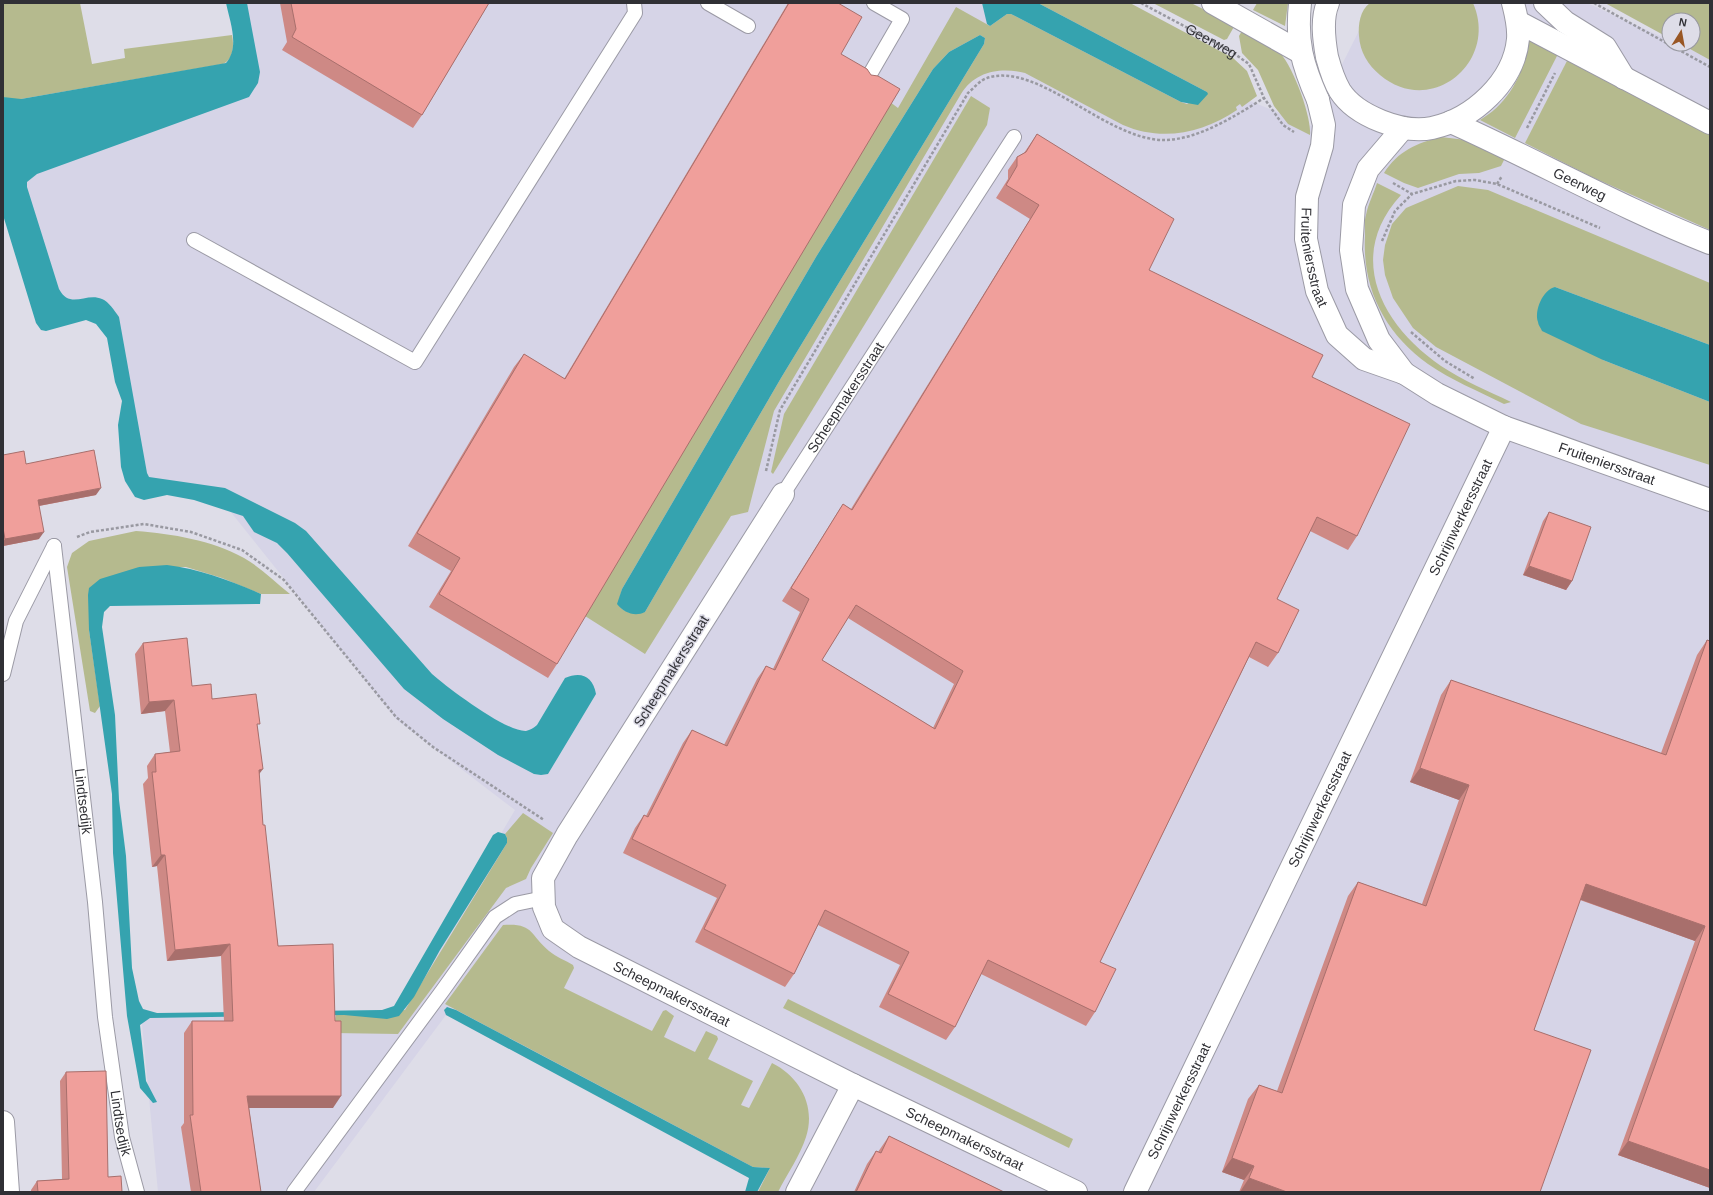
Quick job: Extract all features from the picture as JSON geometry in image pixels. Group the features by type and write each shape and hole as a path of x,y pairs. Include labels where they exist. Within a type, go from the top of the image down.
{"street":[{"path":"1214,3 1300,52 1330,66"},
{"name":"Fruiteniersstraat","path":"1300,3 1298,28 1300,52 1307,76 1318,100 1324,125 1322,146 1307,197 1306,239 1317,291 1337,335 1364,359 1404,373 1437,394 1504,427 1710,500"},
{"path":"1328,3 1324,26 1325,46 1330,66 1340,91 1353,106 1374,118 1403,128 1431,128 1451,122 1475,109 1492,94 1502,81 1513,60 1518,40 1516,12"},
{"path":"1545,3 1565,22 1605,46 1624,78"},
{"path":"1516,12 1568,49 1710,123"},
{"name":"Geerweg","path":"1451,122 1515,151 1609,199 1710,243"},
{"name":"Fruiteniersstraat","path":"1403,128 1368,169 1354,205 1351,250 1357,289 1379,340 1404,373"},
{"name":"Schrijnwerkersstraat","path":"1135,1192 1504,427"},
{"name":"Scheepmakersstraat","path":"782,494 567,835 543,878 544,907 553,929 579,947 853,1085 1076,1192"},
{"path":"797,1192 853,1085"},
{"path":"3,1122 8,1192"}],"lane":[{"path":"194,240 415,362 635,13 634,3"},
{"path":"708,3 748,26"},
{"path":"866,81 902,19 874,3"},
{"name":"Scheepmakersstraat","path":"782,494 1014,137"},
{"path":"3,674 16,621 54,546"},
{"name":"Lindtsedijk","path":"54,546 95,902 105,1017 122,1137 137,1192"},
{"path":"294,1192 495,918 515,904 544,898"}],"path":[{"name":"Geerweg","path":"1141,3 1229,50 1249,64 1264,98"},
{"path":"1594,3 1710,67"},
{"path":"1563,213 1497,184 1568,49"},
{"path":"1381,248 1384,234 1395,211 1412,194"},
{"path":"1408,330 1445,361 1477,380"},
{"path":"54,546 90,532 144,524 191,532 242,550 284,580 396,716 433,747 567,835"}],"shaded area":[{"path":"231,3 1054,3 1124,49 1311,126 1373,3 1587,3 1661,36 1661,52 1696,52 1710,58 1710,1192 757,1192 761,1183 446,1015 314,1192 158,1192 141,1014 396,1011 515,810 397,720 218,496 141,481 110,326 51,307 6,145 243,80"}],"green space":[{"path":"3,3 80,3 92,64 125,58 124,49 232,35 232,51 227,62 223,64 21,99 9,99 3,97"},
{"path":"1038,3 1130,3 1233,58 1247,71 1257,96 1242,107 1240,104 1236,107 1237,110 1224,118 1210,124 1196,129 1167,134 1152,133 1123,125 1025,73 1016,71 998,71 981,76 974,80 961,94 774,411 748,512 731,516 645,654 585,616 890,102 898,108 956,7 990,26 1007,14 1011,14 1181,102 1187,104 1207,92","holes":["980,35 985,38 984,44 781,378 645,612 633,613 623,610 618,604 622,589 816,257 933,69 949,52"]},
{"path":"1153,3 1191,3 1235,25 1227,39 1224,40"},
{"path":"1257,3 1288,3 1285,26 1253,10"},
{"path":"1370,3 1473,3 1479,25 1477,45 1468,63 1455,77 1439,87 1420,90 1400,87 1380,75 1365,58 1363,53 1359,36 1360,18"},
{"path":"1605,3 1710,3 1710,60 1696,52 1701,52 1701,12 1661,12 1661,34"},
{"path":"1243,29 1273,47 1283,56 1295,77 1300,90 1308,116 1310,135 1288,124 1274,106 1258,70 1242,53 1239,36"},
{"path":"1529,38 1558,54 1515,138 1480,120 1500,105 1514,85 1524,62"},
{"path":"1568,59 1710,135 1710,230 1592,177 1525,143"},
{"path":"971,96 990,108 987,125 773,474 771,472 784,414"},
{"path":"1441,137 1466,140 1505,158 1501,166 1479,173 1459,174 1418,188 1384,173 1395,159 1409,149 1424,142"},
{"path":"1377,183 1401,195 1384,218 1375,242 1373,265 1378,288 1387,310 1402,331 1420,349 1441,366 1466,381 1511,402 1504,404 1437,370 1413,352 1388,324 1372,292 1365,255 1365,217"},
{"path":"1458,186 1488,190 1710,283 1710,345 1555,287 1603,360 1710,402 1710,465 1581,424 1436,347 1413,328 1393,298 1385,275 1383,260 1385,245 1392,224 1406,208"},
{"path":"136,531 192,539 205,542 231,552 256,566 290,594 261,594 222,578 186,567 139,567 89,630 100,706 95,713 90,711 67,567 72,553 89,541"},
{"path":"523,813 553,833 531,868 526,879 506,888 398,1034 333,1033 336,1015 405,1010 507,843 505,834"},
{"path":"503,925 513,925 526,928 549,951 573,965 574,968 564,988 652,1031 663,1011 666,1010 674,1016 664,1037 695,1052 706,1031 717,1036 718,1039 708,1059 753,1081 741,1105 749,1108 772,1063 791,1076 798,1084 807,1104 809,1125 800,1151 778,1192 758,1192 770,1168 753,1167 445,1004"},
{"path":"788,999 1073,1139 1069,1148 783,1008"}],"water":[{"path":"226,3 247,3 260,72 258,83 249,97 37,174 27,182 27,187 59,289 63,295 73,300 96,297 105,300 119,317 147,473 149,477 225,488 295,523 306,531 432,674 478,708 505,724 526,731 532,729 537,725 565,678 581,675 589,679 596,694 548,774 534,774 498,755 443,719 404,689 287,553 277,543 254,532 243,516 194,500 167,495 144,500 135,497 125,481 121,467 118,425 122,401 115,382 107,338 96,324 86,320 46,331 41,330 36,323 3,215 3,97 21,99 226,63 232,50 233,34"},
{"path":"982,3 1038,3 1207,92 1208,94 1198,105 1181,102 1011,14 1007,14 990,26 987,24"},
{"path":"980,35 985,38 984,44 781,378 645,612 634,614 626,612 617,604 622,589 816,257 933,69 949,52"},
{"path":"1555,287 1710,345 1710,402 1603,360 1542,331 1538,324 1538,306 1543,296"},
{"path":"167,565 191,569 215,576 261,594 260,604 110,606 104,612 102,627 115,715 119,800 126,856 132,968 139,1001 143,1009 157,1013 382,1010 394,1006 493,835 498,832 505,834 507,843 440,950 414,997 399,1016 387,1019 344,1015 150,1018 140,1025 146,1081 157,1102 153,1103 140,1088 127,1016 113,853 112,794 89,630 88,595 89,588 100,579 139,567"},
{"path":"447,1007 456,1010 753,1167 770,1168 757,1192 745,1192 749,1178 446,1015 444,1010"}],"building":[{"path":"291,3 489,3 422,115 292,37 296,29"},
{"path":"789,3 838,3 862,17 841,54 867,69 871,75 878,76 900,89 557,664 439,594 460,558 417,533 524,354 565,379"},
{"path":"1037,134 1174,219 1149,270 1323,355 1312,377 1410,424 1357,536 1317,517 1277,599 1299,610 1278,653 1256,642 1100,962 1116,969 1095,1012 988,960 955,1027 888,994 909,952 825,910 794,974 704,929 726,885 632,839 644,815 648,817 692,730 727,746 766,666 775,670 809,599 791,588 843,504 852,510 1039,205 1006,185 1017,166 1017,157 1026,152","holes":["856,605 963,671 935,729 822,660"]},
{"path":"94,450 101,488 38,500 44,532 5,539 3,528 3,455 24,451 26,464"},
{"path":"1549,512 1591,527 1572,581 1529,566"},
{"path":"187,638 192,686 211,684 212,699 256,694 260,724 257,724 263,769 259,770 263,825 265,825 278,946 333,944 335,1021 341,1021 341,1096 247,1096 261,1192 201,1192 190,1115 193,1115 192,1021 233,1021 230,944 175,950 165,855 161,855 152,772 156,772 155,754 180,751 174,700 149,702 143,643"},
{"path":"1707,640 1710,641 1710,1170 1628,1141 1705,926 1586,884 1534,1030 1591,1050 1540,1192 1287,1192 1249,1178 1254,1166 1232,1158 1259,1085 1282,1093 1358,882 1426,906 1469,785 1420,768 1451,680 1666,755"},
{"path":"106,1071 108,1177 121,1176 122,1192 38,1192 37,1181 69,1179 66,1072"},
{"path":"889,1136 1004,1192 856,1192 876,1151 881,1153"}]}
